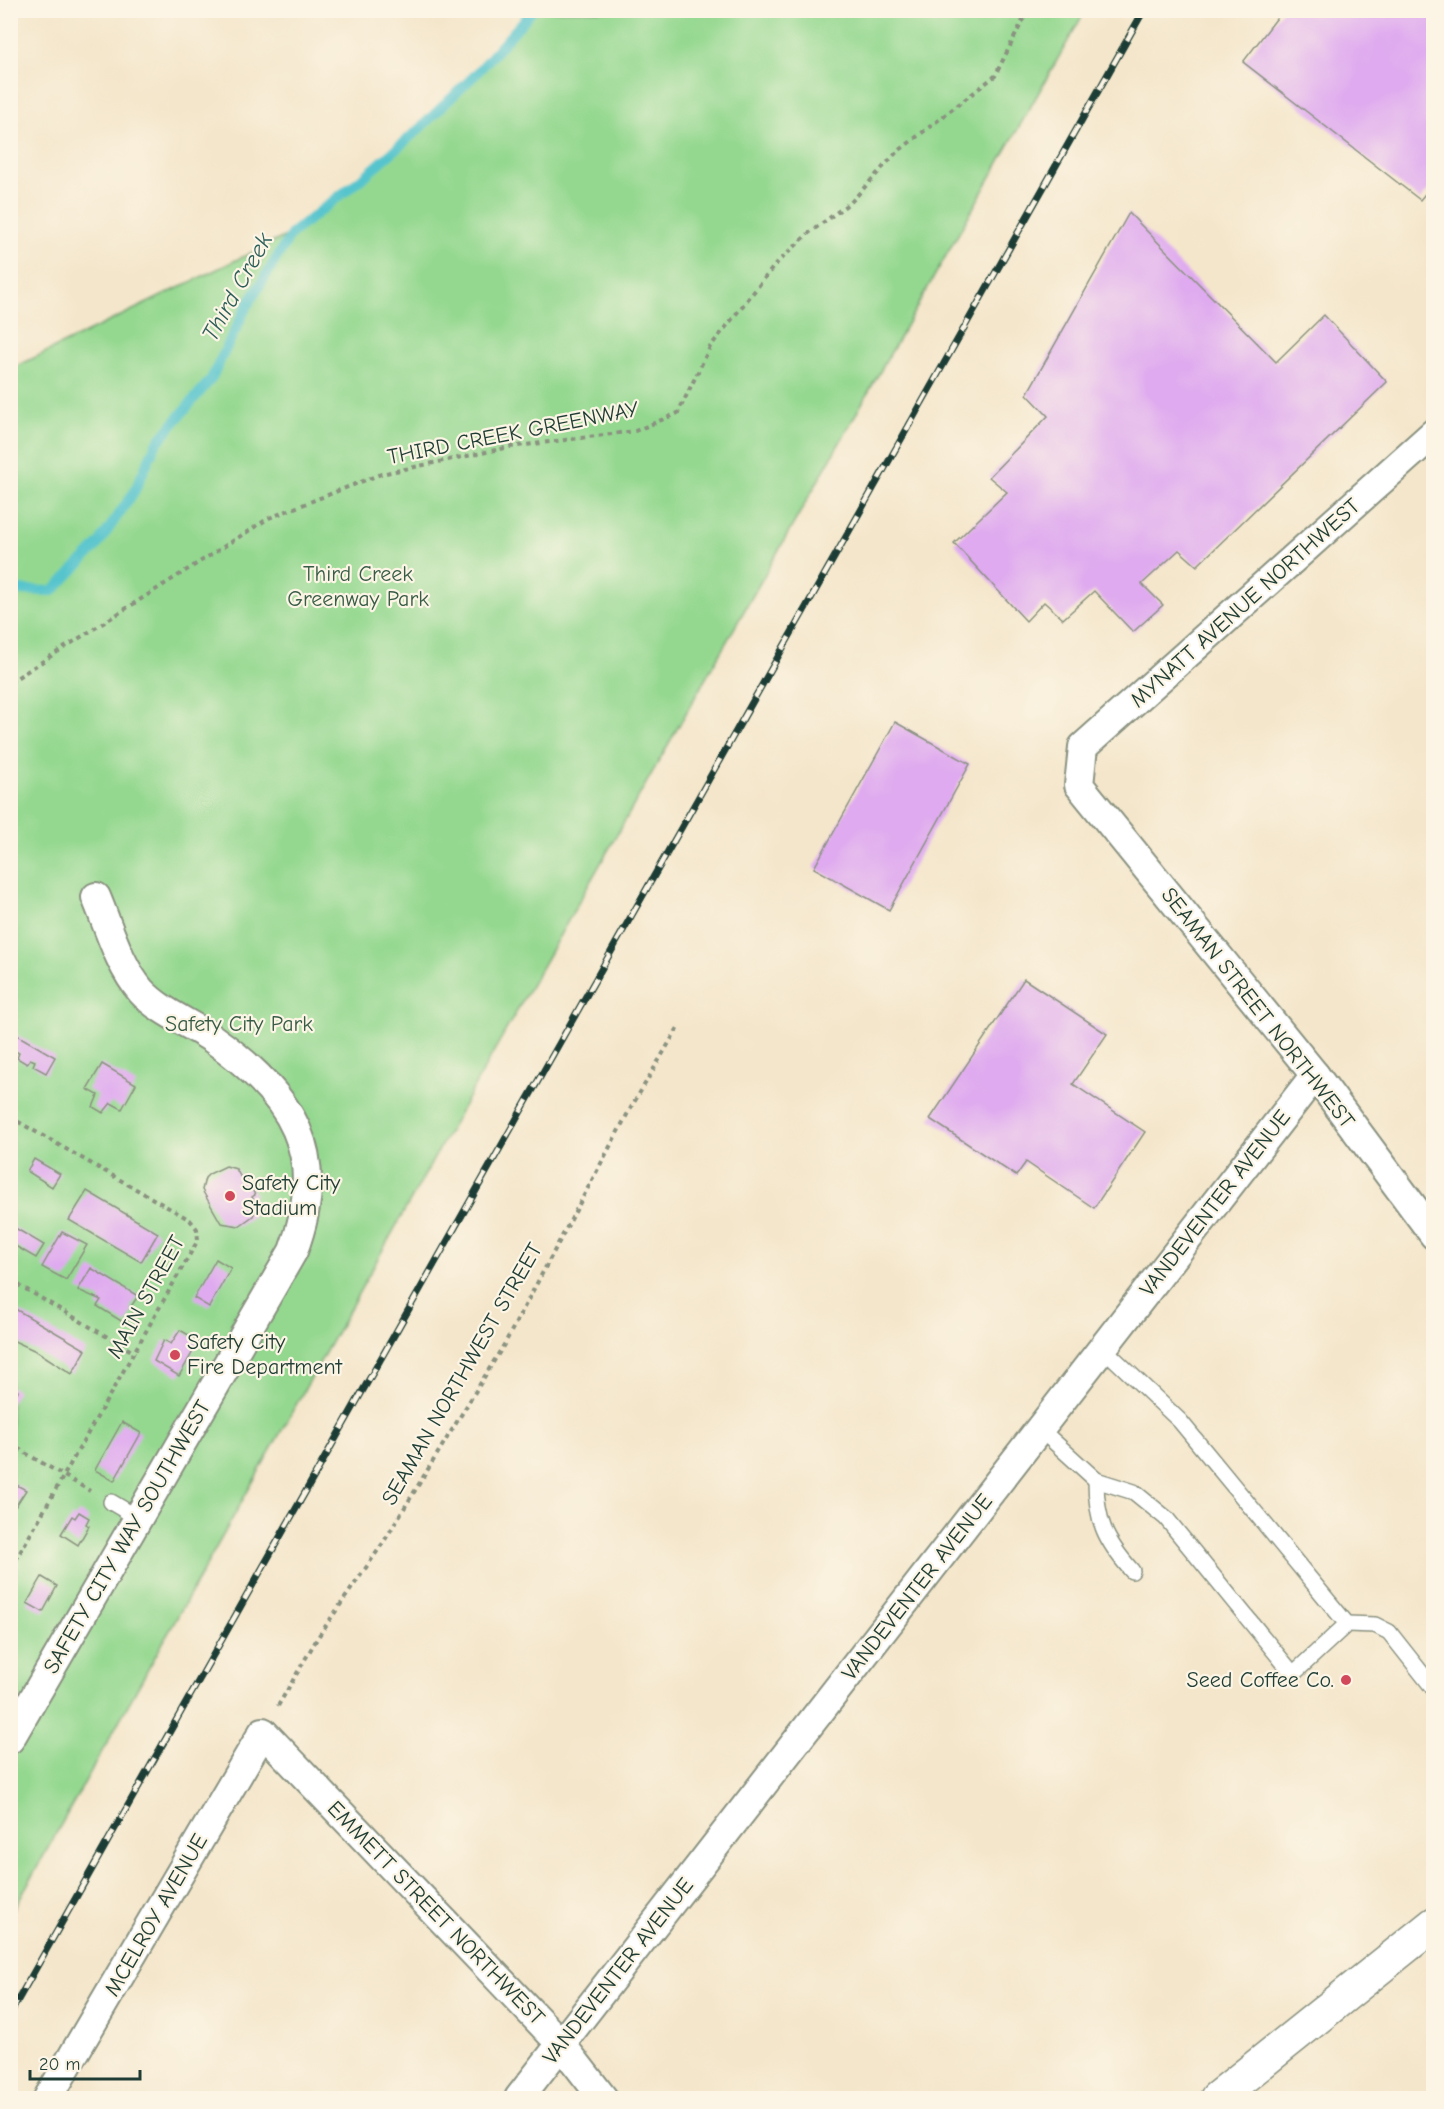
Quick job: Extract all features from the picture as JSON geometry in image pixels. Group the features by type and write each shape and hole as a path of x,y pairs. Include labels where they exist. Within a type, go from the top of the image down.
{"street":[{"name":"MYNATT AVENUE NORTHWEST","path":"1079,784 1083,747 1434,433"},
{"name":"SEAMAN STREET NORTHWEST","path":"1079,784 1314,1075 1434,1235"},
{"name":"SAFETY CITY WAY SOUTHWEST","path":"10,1739 293,1251 304,1223 308,1168 295,1124 259,1074 142,992 127,970 96,897"},
{"name":"VANDEVENTER AVENUE","path":"519,2098 1314,1075"},
{"name":"EMMETT STREET NORTHWEST","path":"263,1732 561,2044 603,2098"},
{"name":"MCELROY AVENUE","path":"48,2098 263,1732"},
{"path":"1217,2098 1434,1924"}],"lane":[{"path":"1103,1348 1180,1421 1347,1624"},
{"path":"1040,1429 1096,1480 1134,1492 1166,1518 1293,1674 1347,1624 1376,1625 1389,1632 1434,1689"},
{"path":"1096,1480 1099,1522 1113,1549 1132,1571"},
{"path":"111,1502 138,1518"}],"path":[{"name":"THIRD CREEK GREENWAY","path":"10,682 269,518 381,474 510,447 634,431 678,413 710,347 775,265 809,233 852,201 896,153 995,76 1028,10"},
{"name":"SEAMAN NORTHWEST STREET","path":"263,1732 318,1637 383,1543 505,1344 629,1111 679,1026"},
{"name":"MAIN STREET","path":"10,1117 190,1220 197,1229 196,1244 10,1570"},
{"path":"10,1280 135,1353"},
{"path":"10,1444 111,1502"}],"green space":[{"name":"Third Creek Greenway Park","path":"533,11 1085,11 498,1044 11,1914 11,369 292,233 365,177 418,130 476,74"}],"building":[{"path":"1283,10 1434,10 1434,183 1420,200 1243,62"},
{"path":"1129,213 1276,362 1324,315 1387,382 1197,566 1179,550 1142,584 1163,605 1133,632 1094,591 1063,619 1044,602 1026,621 954,543 1007,492 989,477 1048,416 1027,394"},
{"path":"895,722 970,764 889,910 814,868"},
{"path":"1024,979 1107,1034 1073,1084 1145,1132 1094,1208 1026,1162 1016,1176 930,1119"},
{"path":"10,1031 55,1057 46,1073 33,1066 35,1061 30,1059 27,1064 17,1058 19,1053 13,1050 10,1055"},
{"path":"102,1064 136,1084 122,1109 111,1103 103,1113 93,1107 98,1095 87,1089"},
{"path":"34,1159 60,1174 52,1187 27,1171"},
{"name":"Safety City Stadium","path":"226,1166 236,1169 241,1178 245,1175 255,1195 252,1197 257,1206 253,1216 239,1226 221,1223 202,1190 205,1178 209,1174"},
{"path":"87,1191 158,1233 141,1262 69,1220"},
{"path":"10,1225 44,1245 36,1258 10,1243"},
{"path":"62,1232 87,1245 66,1280 42,1267"},
{"path":"216,1259 231,1268 209,1307 194,1298"},
{"path":"91,1268 138,1296 130,1308 134,1310 126,1324 97,1306 101,1300 78,1290"},
{"path":"10,1306 86,1350 72,1374 38,1352 12,1340"},
{"name":"Safety City Fire Department","path":"180,1330 199,1341 179,1376 154,1361 164,1340 171,1344"},
{"path":"10,1386 18,1391 10,1404"},
{"path":"122,1422 141,1433 114,1481 95,1470"},
{"path":"10,1483 26,1490 10,1515"},
{"path":"79,1512 89,1518 86,1524 89,1526 78,1545 61,1534 72,1516 75,1518"},
{"path":"42,1577 57,1586 43,1612 27,1603"}],"waterway":[{"name":"Third Creek","path":"10,590 53,591 97,546 134,492 156,444 211,379 246,308 292,233 365,176 418,130 476,74 533,10"}],"railway":[{"path":"10,2014 1144,10"}],"place":[{"name":"Safety City Stadium","path":"230,1196"},
{"name":"Safety City Fire Department","path":"175,1355"},
{"name":"Seed Coffee Co.","path":"1346,1680"}],"park label":[{"name":"Safety City Park","path":"239,1024"}]}
